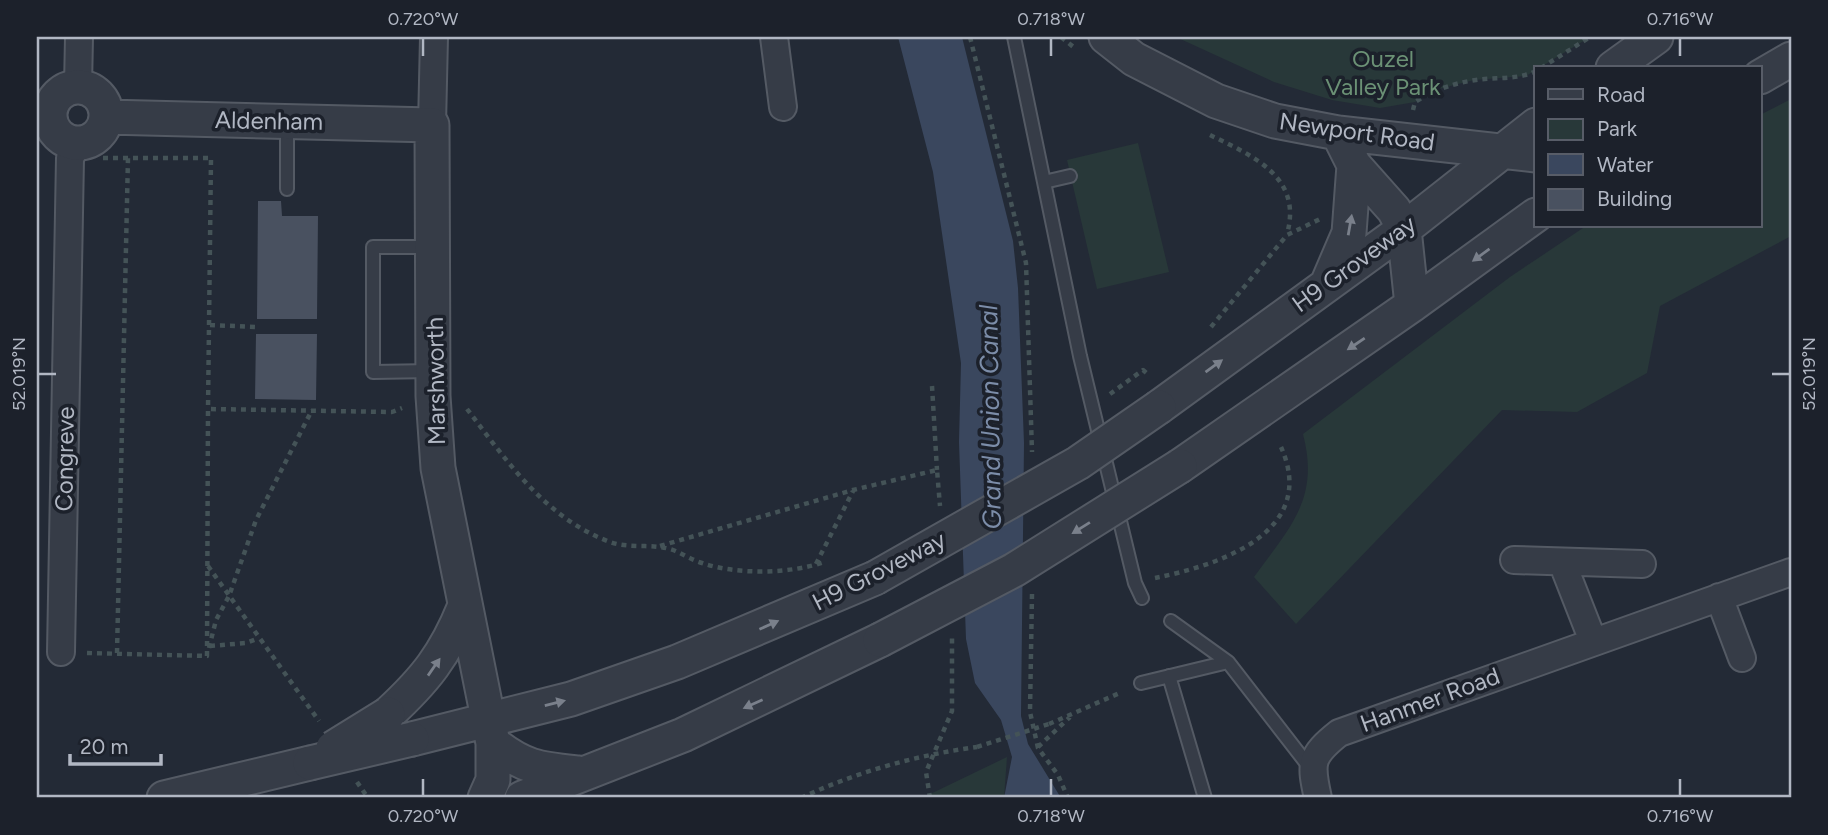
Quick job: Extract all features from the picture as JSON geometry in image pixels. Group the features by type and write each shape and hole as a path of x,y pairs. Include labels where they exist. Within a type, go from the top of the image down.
{"street":[{"path":"78,87 79,37"},
{"name":"Marshworth","path":"434,37 433,383 438,468 464,608 491,731 493,779 485,798"},
{"path":"774,37 783,107"},
{"path":"1616,66 1656,37"},
{"name":"Newport Road","path":"1093,45 1134,58 1216,101 1275,121 1338,133 1503,149 1534,155"},
{"path":"1762,76 1791,59"},
{"path":"78,87 96,93 103,101 106,117 96,136 74,150 43,114 56,98 70,88 78,87"},
{"name":"Aldenham","path":"106,117 432,125"},
{"name":"H9 Groveway","path":"164,798 280,776 412,739 491,731 571,698 677,662 875,578 1078,463 1404,229 1534,126"},
{"path":"1338,133 1354,165 1394,210 1404,229 1412,305"},
{"name":"Congreve","path":"61,652 74,150"},
{"path":"1328,282 1349,233 1354,165"},
{"path":"522,798 588,773 771,695 1014,570 1180,466 1534,216"},
{"path":"1514,560 1642,565"},
{"path":"1562,562 1593,641"},
{"name":"Hanmer Road","path":"1311,769 1319,749 1339,733 1791,572"},
{"path":"1719,597 1742,658"},
{"path":"280,776 387,714 423,683 443,653 464,608"},
{"path":"491,731 517,762 533,768 588,773"},
{"path":"1311,769 1318,798"}],"lane":[{"path":"1014,37 1092,407 1135,583 1142,598"},
{"path":"287,122 287,190"},
{"path":"1044,182 1070,176"},
{"path":"433,247 373,247 373,372 433,383"},
{"path":"1171,621 1227,662 1311,769"},
{"path":"1141,683 1227,662"},
{"path":"1169,676 1205,798"}],"path":[{"path":"970,37 1026,263 1032,462"},
{"path":"1061,37 1093,45"},
{"path":"1544,66 1590,37"},
{"path":"1209,134 1243,152 1282,182 1291,208 1287,235"},
{"path":"74,150 128,157 211,158 207,656"},
{"path":"117,653 128,157"},
{"path":"210,325 256,327"},
{"path":"1092,407 1143,370"},
{"path":"208,409 392,412 433,383 455,393 538,498 570,523 612,543 658,546 704,564 733,568 771,571 828,561"},
{"path":"932,386 937,470"},
{"path":"207,656 216,620 229,596 256,520 312,410"},
{"path":"1135,583 1182,573 1227,556 1255,542 1276,523 1287,505 1291,485 1289,464 1281,447"},
{"path":"815,565 853,490"},
{"path":"208,566 320,723"},
{"path":"1032,587 1030,712 1038,748 1058,775 1068,798"},
{"path":"210,646 246,643 259,638"},
{"path":"61,652 207,656"},
{"path":"801,798 825,787 933,753 977,747 1049,724 1141,683"},
{"path":"1038,748 1074,713"},
{"path":"354,777 368,798"}],"green space":[{"name":"Ouzel Valley Park","path":"1176,37 1590,37 1542,66 1534,66 1534,71 1526,76 1474,80 1435,90 1415,102 1380,108 1332,100 1274,82"},
{"path":"1791,99 1791,236 1660,306 1647,373 1577,412 1502,410 1296,624 1254,577 1290,527 1304,495 1308,477 1303,434 1510,277 1583,228 1762,228 1762,114"},
{"path":"1138,143 1169,272 1097,289 1067,160"},
{"path":"1007,757 1004,798 922,798"}],"water":[{"name":"Grand Union Canal","path":"898,37 962,37 1013,241 1018,288 1024,443 1021,716 1028,744 1061,798 1004,798 1012,757 1001,720 975,683 966,639 959,442 961,363 933,172"}],"building":[{"path":"258,201 281,201 282,216 318,216 317,319 257,319"},
{"path":"256,334 317,334 316,400 255,399"}]}
